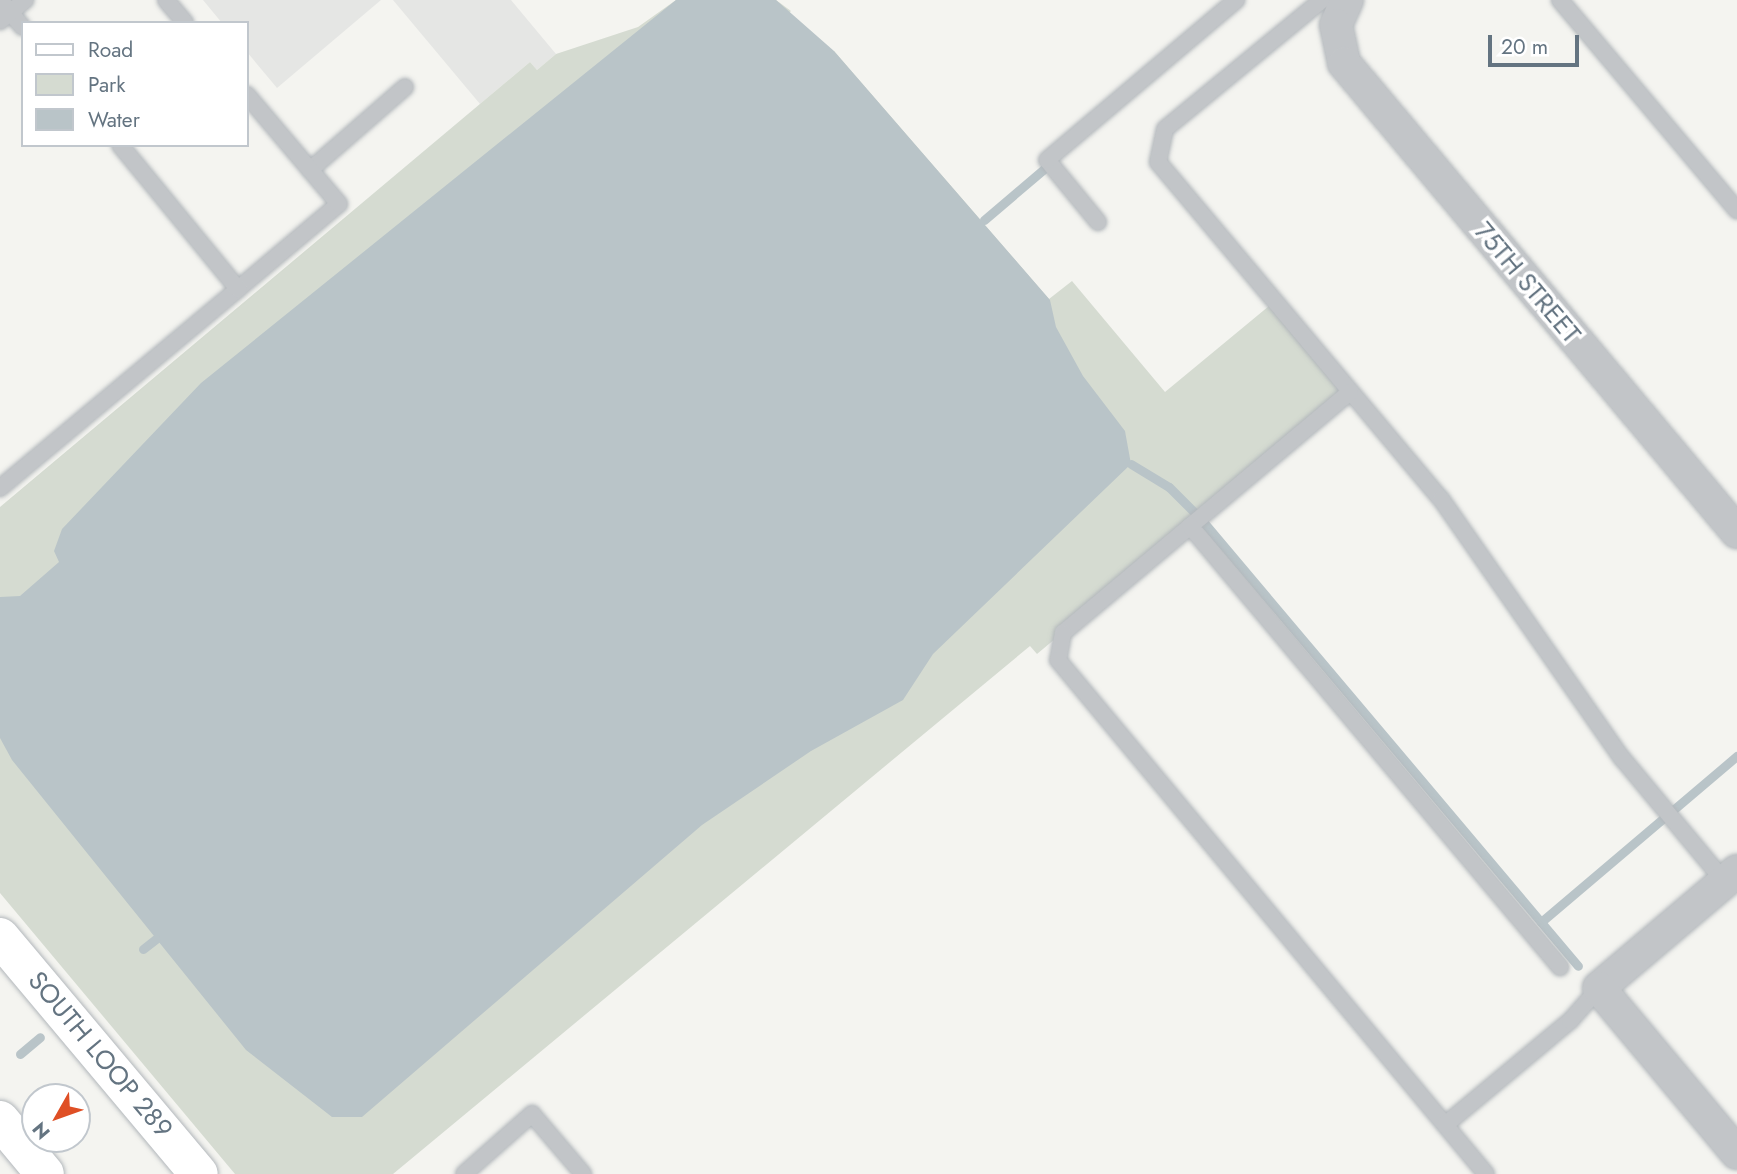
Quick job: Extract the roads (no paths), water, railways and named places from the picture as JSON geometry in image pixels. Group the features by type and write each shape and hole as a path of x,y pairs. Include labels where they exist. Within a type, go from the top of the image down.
{"main road":[{"name":"SOUTH LOOP 289","path":"0,937 199,1174"},
{"path":"0,1120 43,1171"}],"street":[{"name":"75TH STREET","path":"1335,5 1344,63 1363,89 1737,531"},
{"path":"1731,876 1599,988 1737,1153"}],"lane":[{"path":"21,25 4,11 25,0"},
{"path":"166,0 183,21"},
{"path":"1098,222 1047,160 1236,0"},
{"path":"1560,0 1737,210"},
{"path":"1335,5 1165,129 1158,162 1441,499 1622,758 1731,876"},
{"path":"310,170 405,87"},
{"path":"0,488 339,204 248,96"},
{"path":"122,147 239,289"},
{"path":"1350,392 1063,633 1058,660 1486,1174"},
{"path":"1190,526 1560,967"},
{"path":"1445,1125 1570,1021 1599,988"},
{"path":"464,1174 532,1114 583,1174"}],"water":[{"path":"676,0 776,0 834,51 1050,300 1056,327 1083,376 1125,431 1131,464 933,654 903,700 811,751 702,825 362,1117 332,1117 246,1050 12,760 0,738 0,597 20,596 59,562 54,551 62,529 201,383"}],"waterway":[{"path":"984,220 1051,163"},
{"path":"1131,464 1169,487 1200,518 1578,966"},
{"path":"1541,922 1737,756"},
{"path":"143,949 156,939"},
{"path":"20,1054 40,1037"}]}
